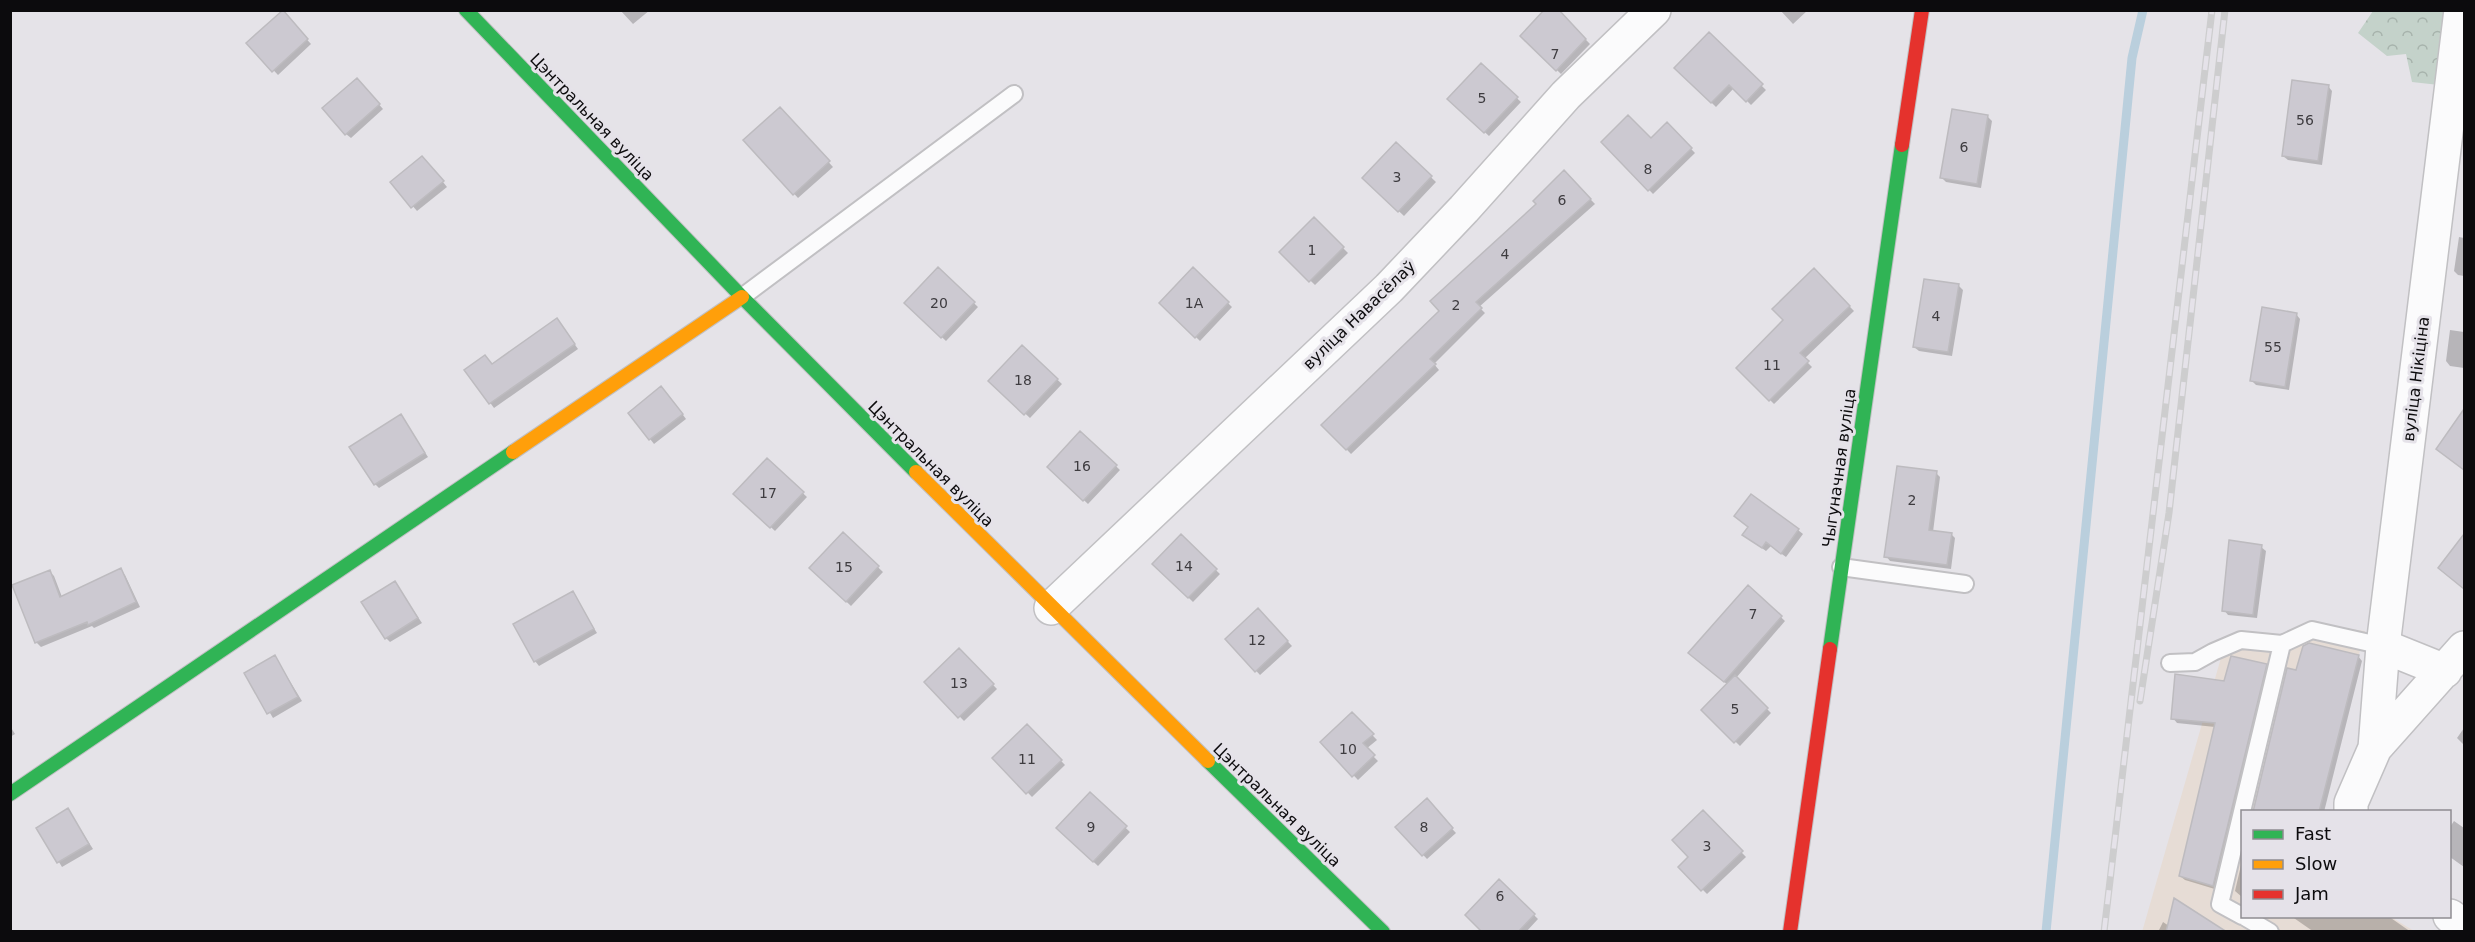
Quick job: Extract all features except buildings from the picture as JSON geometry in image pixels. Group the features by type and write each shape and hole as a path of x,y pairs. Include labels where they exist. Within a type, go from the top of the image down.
{"street":[{"name":"Цэнтральная вуліца","path":"466,10 742,297 1051,608 1383,932"},
{"name":"вуліца Навасёлаў","path":"1051,608 1389,288 1464,209 1566,95 1654,10"},
{"name":"Чыгуначная вуліца","path":"1790,932 1923,10"},
{"name":"вуліца Нікіціна","path":"2375,748 2383,646 2461,10"},
{"path":"10,794 742,297"},
{"path":"2383,646 2455,660"},
{"path":"2351,810 2350,803 2375,748 2455,660"}],"lane":[{"path":"742,297 1014,94"},
{"path":"1841,567 1965,584"},
{"path":"2170,663 2194,662 2241,640 2282,644 2312,630 2383,646"},
{"path":"2242,810 2282,644"},
{"path":"2241,816 2220,904 2241,915"},
{"path":"2246,918 2270,932"}],"shaded area":[{"path":"2311,624 2365,631 2319,810 2241,810 2241,918 2393,918 2414,931 2142,932 2227,637 2276,637"}],"green space":[{"path":"2373,11 2464,11 2439,85 2412,82 2406,54 2387,56 2358,33"}],"waterway":[{"path":"2046,932 2132,58 2143,10"}],"railway":[{"path":"2104,932 2212,10"},
{"path":"2140,701 2169,513 2225,10"}],"traffic: fast":[{"path":"466,10 742,297 916,472"},
{"path":"1830,649 1902,145"},
{"path":"10,794 513,452"},
{"path":"1208,761 1383,932"}],"traffic: slow":[{"path":"513,452 742,297"},
{"path":"916,472 1208,761"}],"traffic: jam":[{"path":"1902,145 1922,10"},
{"path":"1790,932 1830,649"}]}
